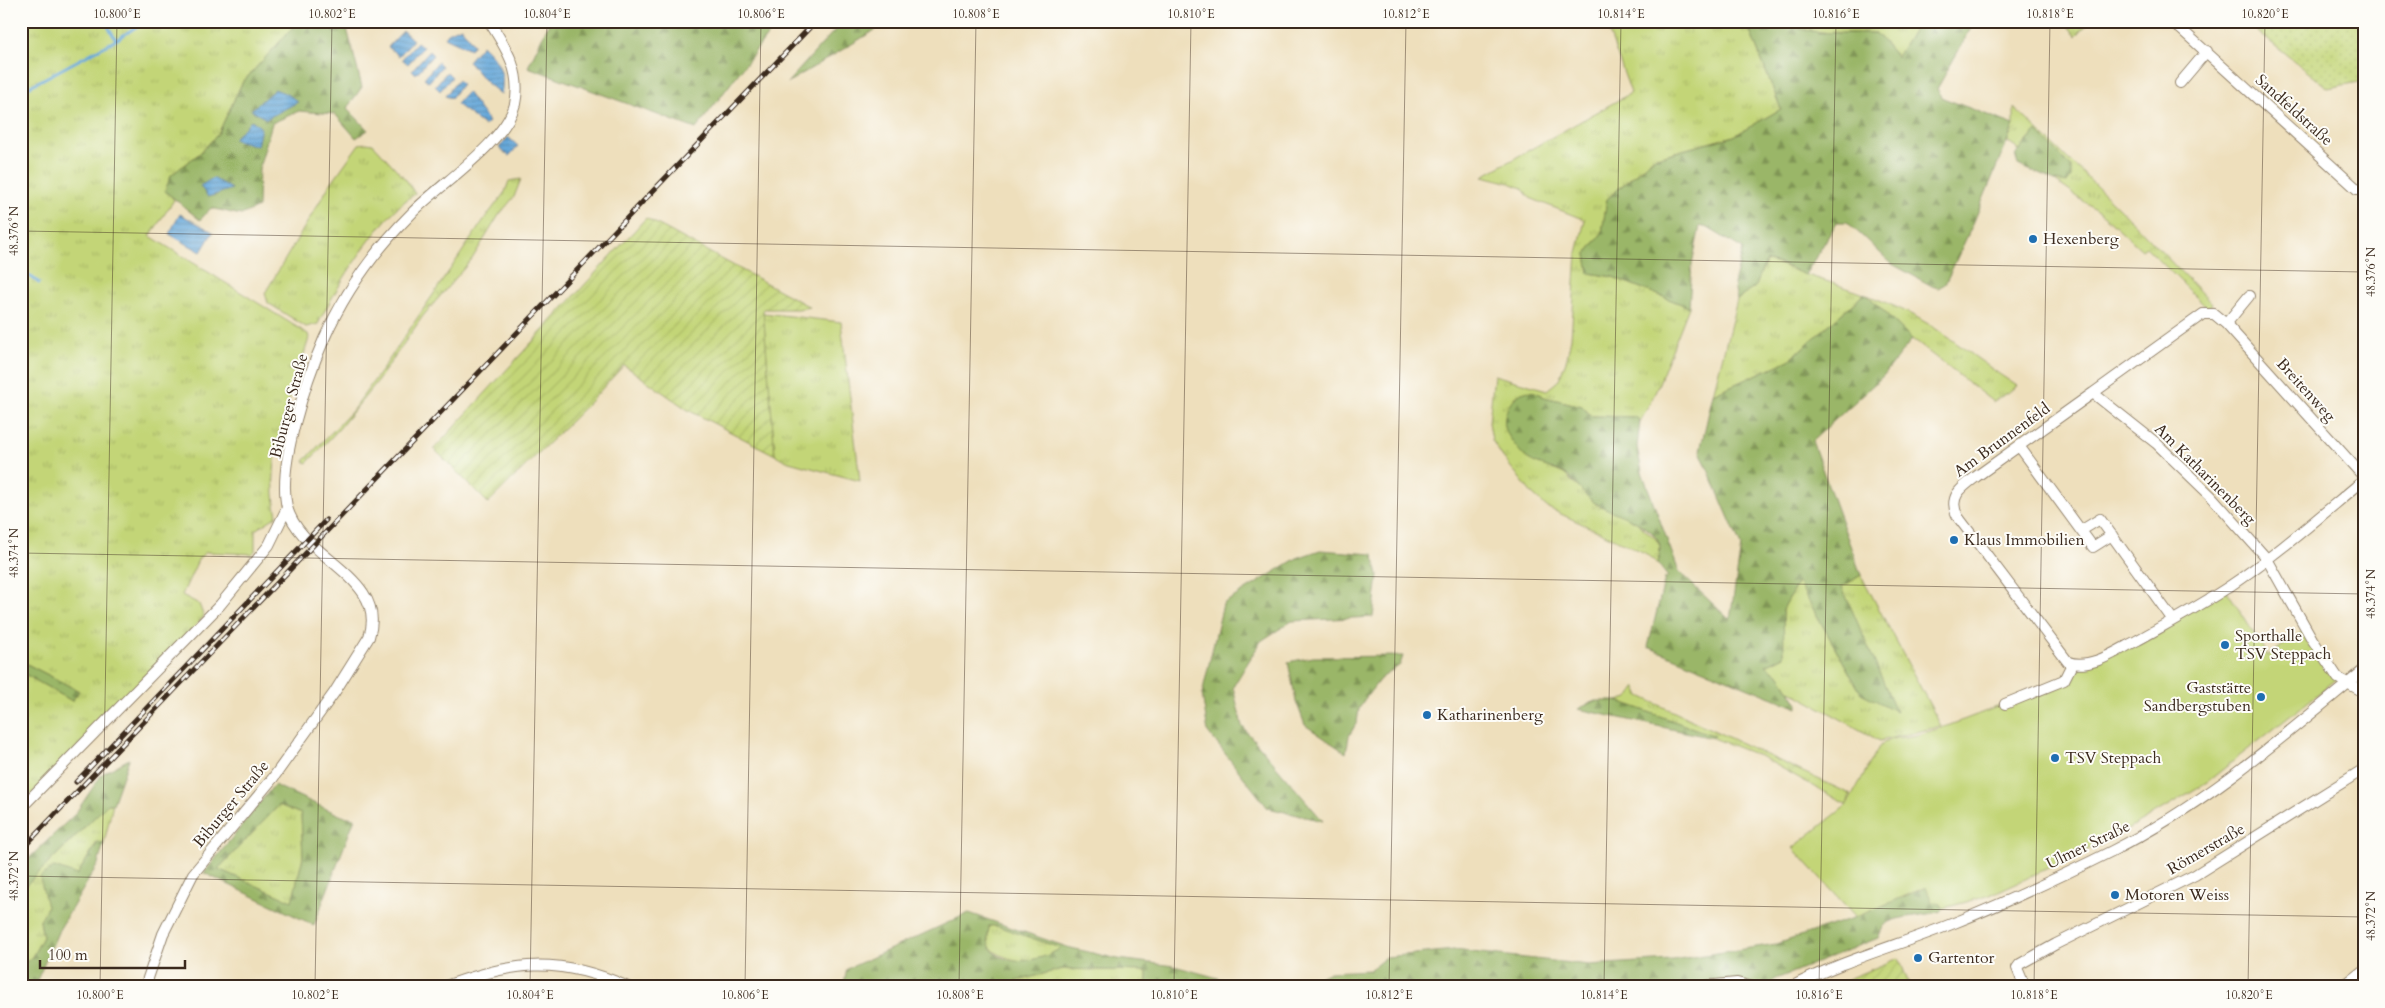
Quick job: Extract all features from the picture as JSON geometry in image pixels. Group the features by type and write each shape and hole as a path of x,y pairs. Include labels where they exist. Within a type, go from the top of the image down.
{"street":[{"name":"Biburger Straße","path":"145,987 163,934 193,874 273,778 363,650 372,626 372,608 364,594 300,532 287,508 286,481 288,460 310,376 324,338 357,276 413,211 497,136 509,120 516,94 516,68 507,49 489,21"},
{"name":"Sandfeldstraße","path":"2172,21 2357,188 2363,188"},
{"path":"2180,83 2207,51"},
{"path":"2226,324 2249,296"},
{"name":"Breitenweg","path":"2093,393 2203,314 2214,314 2226,324 2364,478 2266,559"},
{"name":"Am Brunnenfeld","path":"2072,664 2068,662 1954,509 1954,499 1960,489 2093,393"},
{"name":"Am Katharinenberg","path":"2093,393 2156,443 2211,496 2266,559 2312,639 2338,678 2364,692"},
{"path":"2019,446 2093,547 2112,535"},
{"path":"21,808 220,605 268,545 287,508"},
{"path":"2082,530 2100,519 2173,620"},
{"path":"2005,704 2064,680 2072,664 2086,665 2173,620 2226,589 2266,559"},
{"name":"Ulmer Straße","path":"1791,987 1832,968 1954,923 2016,896 2156,827 2233,777 2364,670"},
{"name":"Römerstraße","path":"2023,984 2017,968 2020,964 2056,944 2195,875 2364,769"},
{"path":"443,987 482,972 522,965 560,965 601,975 628,987"},
{"path":"2350,985 2364,970"},
{"path":"1693,987 1737,983 1753,987"}],"green space":[{"path":"21,21 299,21 242,83 218,134 200,153 171,175 170,195 174,200 150,236 308,334 309,338 288,403 277,448 274,470 274,493 277,516 255,530 255,551 252,554 206,552 199,558 182,595 199,604 204,617 21,805 21,672 72,701 79,691 21,661"},
{"path":"299,21 345,21 362,87 347,108 368,130 356,138 335,114 299,111 272,123 259,168 258,207 241,215 211,208 200,220 165,191 171,175 200,153 218,134 242,83"},
{"path":"550,21 743,21 770,32 696,129 528,67"},
{"path":"740,21 778,21 770,32"},
{"path":"843,21 890,21 787,83"},
{"path":"1605,21 1746,21 1781,109 1734,136 1653,158 1607,199 1602,233 1586,254 1589,273 1613,277 1689,307 1655,393 1640,422 1636,417 1591,416 1582,406 1544,397 1533,392 1514,397 1525,457 1564,474 1596,504 1632,518 1656,539 1660,546 1658,564 1645,553 1548,508 1533,495 1502,456 1492,440 1489,422 1494,375 1547,390 1559,380 1567,358 1571,338 1577,253 1585,220 1530,198 1522,188 1483,176 1631,93"},
{"path":"1746,21 1784,21 1792,26 1815,32 1876,33 1897,57 1919,21 1975,21 1937,89 1943,98 2014,125 1972,226 1945,284 1938,288 1932,286 1892,264 1847,222 1837,222 1805,275 1781,264 1767,261 1756,286 1737,300 1734,284 1743,249 1708,228 1700,226 1692,264 1689,307 1613,277 1589,273 1586,254 1602,233 1607,199 1654,158 1734,136 1781,109"},
{"path":"1784,21 1919,21 1897,57 1876,33 1815,32 1792,26"},
{"path":"2064,21 2090,21 2076,36"},
{"path":"2244,21 2364,23 2364,81 2328,88"},
{"path":"2014,107 2123,212 2212,304 2208,309 2146,247 2142,250 2106,217 2055,181 2067,182 2037,131 2019,150 2007,142 2014,125"},
{"path":"2037,131 2071,167 2071,177 2067,183 2055,181 2018,165 2015,155"},
{"path":"359,144 373,144 407,181 415,194 388,217 374,234 347,272 318,324 306,327 268,303 265,293 329,186"},
{"path":"521,179 514,197 499,215 472,259 423,316 377,382 338,430 307,463 304,461 352,411 505,192 509,181"},
{"path":"646,218 810,307 763,309 775,455 688,410 624,365 590,402 488,503 434,449"},
{"path":"1767,261 1864,294 1789,360 1713,394 1737,300 1756,286"},
{"path":"1865,293 1912,339 1883,376 1812,441 1861,575 1842,587 1896,711 1861,693 1798,582 1783,609 1784,656 1766,665 1781,677 1798,704 1798,708 1648,647 1665,578 1668,577 1658,564 1660,545 1656,537 1641,525 1592,501 1563,473 1533,462 1524,456 1508,435 1505,427 1506,411 1515,398 1521,393 1528,391 1582,406 1591,416 1636,417 1640,422 1637,447 1642,472 1679,572 1730,620 1741,546 1700,451 1713,394 1789,360"},
{"path":"1867,295 1901,309 1930,325 2017,386 1993,402 1912,339"},
{"path":"763,313 841,322 860,481 789,462 775,455"},
{"path":"1320,550 1373,554 1378,576 1373,617 1292,621 1261,641 1233,687 1242,726 1323,821 1268,808 1208,732 1202,694 1223,604 1297,558"},
{"path":"1861,575 1941,726 1880,741 1790,691 1781,677 1766,665 1784,656 1783,609 1798,582 1861,693 1842,587"},
{"name":"TSV Steppach","path":"2226,589 2268,656 2306,629 2338,678 2207,782 2117,836 1988,896 1944,908 1940,904 1932,902 1926,887 1856,917 1793,848 1847,805 1880,745 1891,739 1917,735 1950,725 2005,704 2104,657"},
{"path":"1403,656 1400,665 1380,679 1364,700 1359,709 1357,722 1349,736 1346,753 1305,725 1296,701 1288,662 1313,657"},
{"path":"21,661 79,691 72,701 21,672"},
{"path":"1636,687 1640,696 1850,794 1847,805 1762,757 1713,738 1714,736 1618,701 1628,698"},
{"path":"1595,701 1618,701 1715,736 1713,738 1578,709"},
{"path":"129,759 113,804 108,804 21,890 21,866 75,814 102,774"},
{"path":"274,785 342,816 355,818 314,925 204,873","holes":["279,805 301,814 303,857 292,901 218,869"]},
{"path":"108,804 113,804 104,843 97,842 77,876 54,867 48,907 40,921 43,937 32,957 21,966 21,890"},
{"path":"279,805 301,814 303,857 292,902 218,869"},
{"path":"98,842 104,843 98,864 59,930 34,987 21,987 21,966 32,957 43,937 40,921 47,907 40,877 54,867 77,875"},
{"path":"1926,887 1943,908 1941,911 1890,921 1883,927 1878,938 1776,979 1764,987 1298,987 1330,972 1370,970 1386,957 1454,950 1589,965 1672,960 1776,944 1856,917"},
{"path":"969,913 1067,947 1118,959 1174,966 1251,987 1141,987 1147,981 1147,971 1062,969 1013,982 1014,987 843,987 847,969","holes":["989,926 997,926 1060,948 1043,957 1032,960 1009,960 992,950 988,941"]},
{"path":"989,925 1061,948 1039,959 1024,961 1009,958 997,953 990,946 988,939"},
{"path":"1899,958 1910,987 1828,987"},
{"path":"1062,969 1147,971 1147,981 1141,987 1014,987 1012,982"}],"water":[{"path":"461,27 474,45 470,49 445,37 448,33"},
{"path":"403,31 413,40 399,56 388,47"},
{"path":"417,42 423,47 408,64 402,59"},
{"path":"482,45 499,66 502,79 501,94 486,82 468,61"},
{"path":"429,51 433,55 416,74 412,70"},
{"path":"438,62 442,66 429,82 424,78"},
{"path":"447,72 452,77 440,91 435,86"},
{"path":"458,80 462,84 451,98 445,96"},
{"path":"275,89 289,95 298,102 266,119 251,110"},
{"path":"467,92 489,122 485,126 456,104"},
{"path":"252,120 261,128 257,146 233,139"},
{"path":"508,137 518,146 509,156 499,148"},
{"path":"213,178 232,189 208,197 200,186"},
{"path":"180,214 213,232 201,252 169,234"}],"waterway":[{"path":"21,91 116,40 105,21"},
{"path":"116,40 145,21"},
{"path":"322,21 328,24"},
{"path":"21,269 39,283"}],"railway":[{"path":"21,850 816,21"},
{"path":"76,782 326,520"}],"place":[{"name":"Hexenberg","path":"2033,239"},
{"name":"Klaus Immobilien","path":"1954,540"},
{"name":"Sporthalle TSV Steppach","path":"2225,645"},
{"name":"Gaststätte Sandbergstuben","path":"2261,697"},
{"name":"Katharinenberg","path":"1427,715"},
{"name":"TSV Steppach","path":"2055,758"},
{"name":"Motoren Weiss","path":"2115,895"},
{"name":"Gartentor","path":"1918,958"}]}
